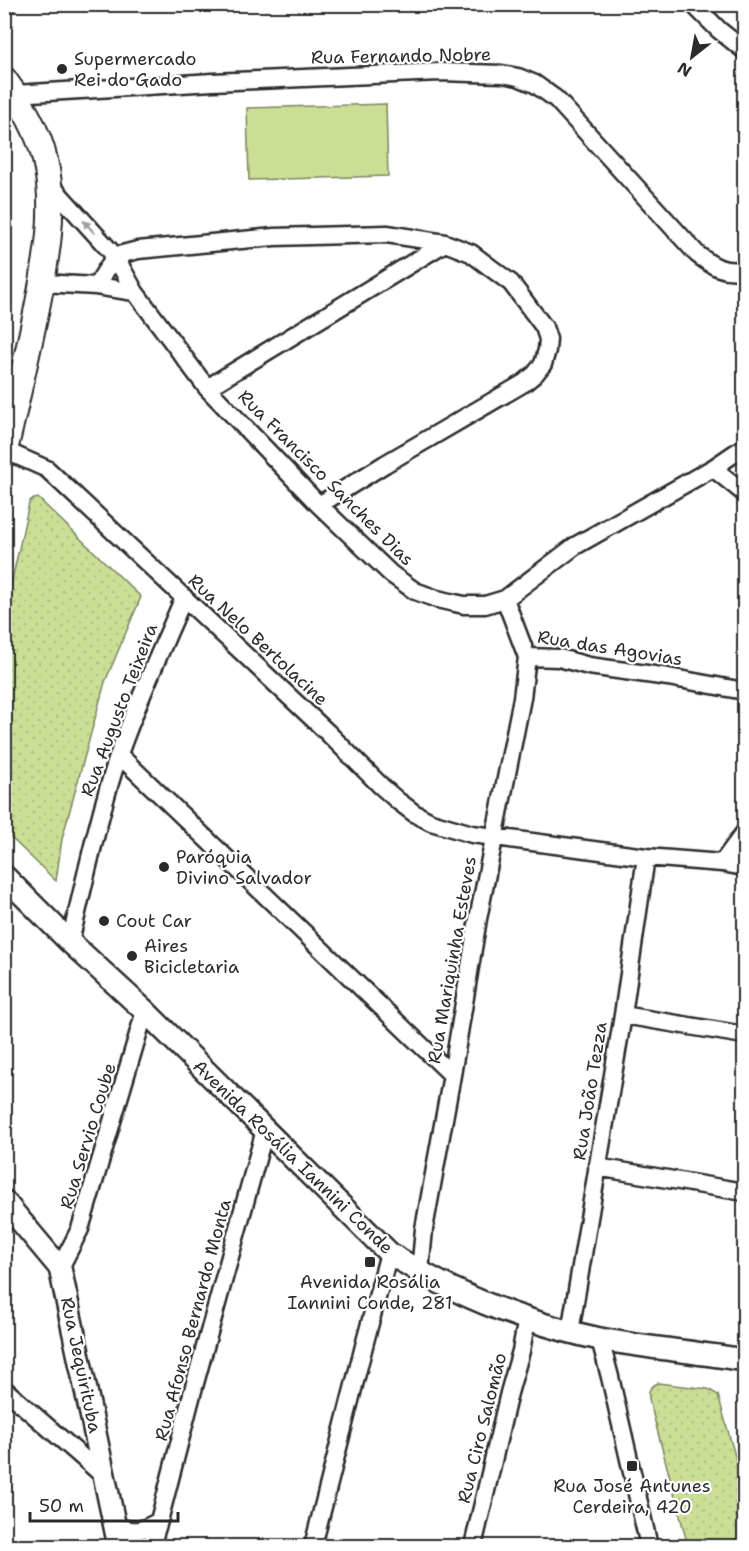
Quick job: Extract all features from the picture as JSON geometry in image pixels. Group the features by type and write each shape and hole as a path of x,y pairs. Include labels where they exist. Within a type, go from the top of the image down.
{"main road":[{"path":"5,452 42,283 51,211 45,158 34,127 10,86"}],"street":[{"path":"693,4 719,30 744,50"},
{"name":"Rua Fernando Nobre","path":"10,86 213,82 440,72 502,74 518,77 536,84 556,99 697,254 722,270 744,269"},
{"name":"Rua Francisco Sanches Dias","path":"49,183 115,256 135,292 207,388 320,505 391,574 415,591 464,605 485,605 506,599 575,546 713,468 744,447"},
{"path":"96,286 115,256 138,250 274,237 387,234 445,243 471,253 511,284 544,327 548,339 548,350 543,364 535,374 524,383 385,464 320,505"},
{"path":"207,388 445,243"},
{"path":"42,283 96,286 135,292"},
{"name":"Rua Nelo Bertolacine","path":"5,452 47,469 398,801 414,813 431,822 494,838 744,867"},
{"path":"713,468 744,493"},
{"name":"Rua Augusto Teixeira","path":"70,942 98,823 119,755 184,597"},
{"name":"Rua das Agovias","path":"506,599 527,657 559,658 589,666 744,691"},
{"name":"Rua Mariquinha Esteves","path":"420,1272 424,1229 476,930 522,698 527,657"},
{"path":"119,755 452,1075"},
{"path":"722,863 744,833"},
{"name":"Rua João Tezza","path":"570,1332 623,1015 646,857"},
{"name":"Avenida Rosália Iannini Conde","path":"4,876 70,942 145,1011 389,1253 454,1290 570,1332 743,1364"},
{"name":"Rua Servio Coube","path":"60,1268 80,1228 145,1011"},
{"path":"623,1015 744,1035"},
{"name":"Rua Afonso Bernardo Monta","path":"151,1546 265,1130"},
{"path":"597,1167 744,1192"},
{"name":"Rua Jequirituba","path":"4,1201 60,1268 119,1546"},
{"path":"313,1546 389,1253"},
{"name":"Rua Ciro Salomão","path":"472,1546 521,1351 527,1318"},
{"path":"600,1339 646,1543"},
{"path":"4,1389 105,1477"},
{"path":"115,1526 139,1531 159,1521"}],"green space":[{"path":"386,104 388,176 249,180 247,108"},
{"path":"38,498 141,597 105,682 62,839 56,881 4,831 5,612 29,503"},
{"path":"658,1383 708,1389 718,1395 744,1488 744,1546 688,1546 649,1399 650,1390"}],"place":[{"name":"Supermercado Rei do Gado","path":"62,69"},
{"name":"Paróquia Divino Salvador","path":"164,867"},
{"name":"Cout Car","path":"104,921"},
{"name":"Aires Bicicletaria","path":"132,956"},
{"name":"Avenida Rosália Iannini Conde, 281","path":"370,1262"},
{"name":"Rua José Antunes Cerdeira, 420","path":"632,1466"}]}
